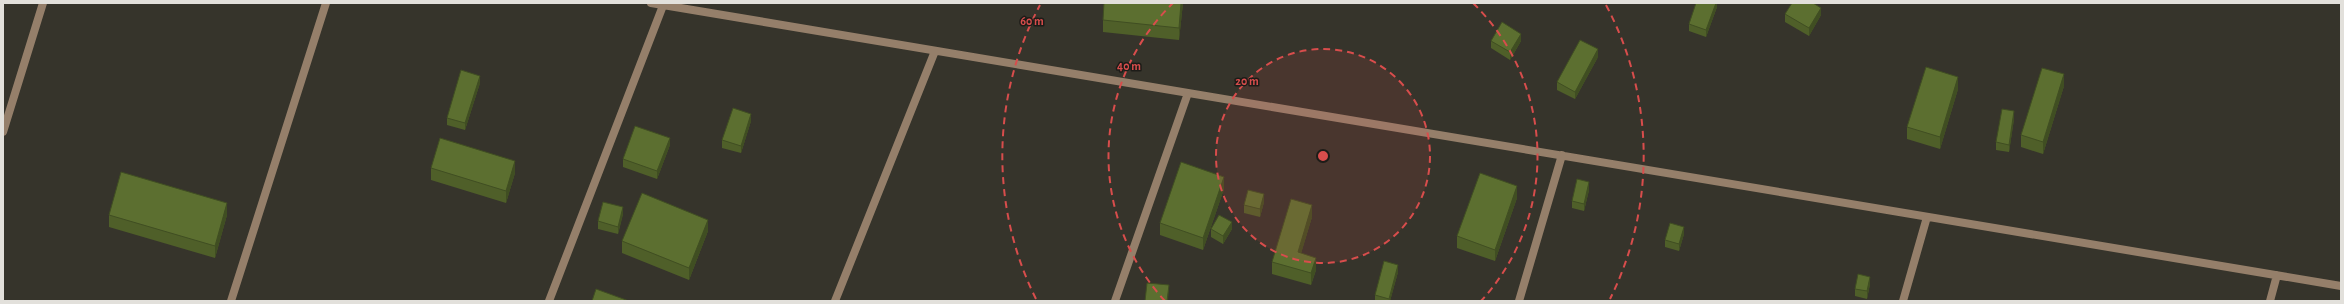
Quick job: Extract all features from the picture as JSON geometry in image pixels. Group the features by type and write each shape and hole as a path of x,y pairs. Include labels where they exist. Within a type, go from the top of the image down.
{"street":[{"path":"3,132 43,3"},
{"path":"231,301 326,3"},
{"path":"651,3 2341,286"},
{"path":"549,301 664,4"},
{"path":"834,301 935,50"},
{"path":"1115,301 1188,93"},
{"path":"1520,301 1562,155"},
{"path":"1903,301 1927,216"},
{"path":"2270,301 2277,275"}],"building":[{"path":"1104,3 1181,3 1179,28 1103,20"},
{"path":"1696,3 1716,3 1706,30 1689,24"},
{"path":"1792,3 1813,3 1821,8 1809,28 1785,14"},
{"path":"1502,22 1521,34 1510,52 1491,41"},
{"path":"1580,40 1598,49 1575,92 1557,82"},
{"path":"1926,67 1958,77 1940,137 1907,127"},
{"path":"2042,68 2064,74 2043,142 2021,135"},
{"path":"461,70 480,76 465,123 447,118"},
{"path":"733,108 751,114 741,146 722,140"},
{"path":"2002,109 2014,111 2009,145 1996,142"},
{"path":"635,126 670,138 657,171 623,159"},
{"path":"440,138 515,161 506,191 431,168"},
{"path":"1181,162 1224,177 1203,238 1160,223"},
{"path":"121,172 227,203 215,246 109,215"},
{"path":"1480,173 1517,186 1495,250 1457,236"},
{"path":"1577,179 1589,182 1584,204 1572,201"},
{"path":"1248,190 1264,194 1260,209 1244,205"},
{"path":"642,193 708,220 689,268 622,241"},
{"path":"1291,199 1312,205 1298,252 1316,258 1311,273 1272,262"},
{"path":"603,202 623,207 618,227 598,221"},
{"path":"1219,215 1232,222 1223,236 1211,229"},
{"path":"1670,223 1684,227 1679,244 1665,240"},
{"path":"1384,261 1398,265 1389,299 1375,295"},
{"path":"1858,274 1870,277 1867,291 1855,289"},
{"path":"1147,283 1169,285 1167,301 1145,301"},
{"path":"596,289 629,301 592,301"}]}
